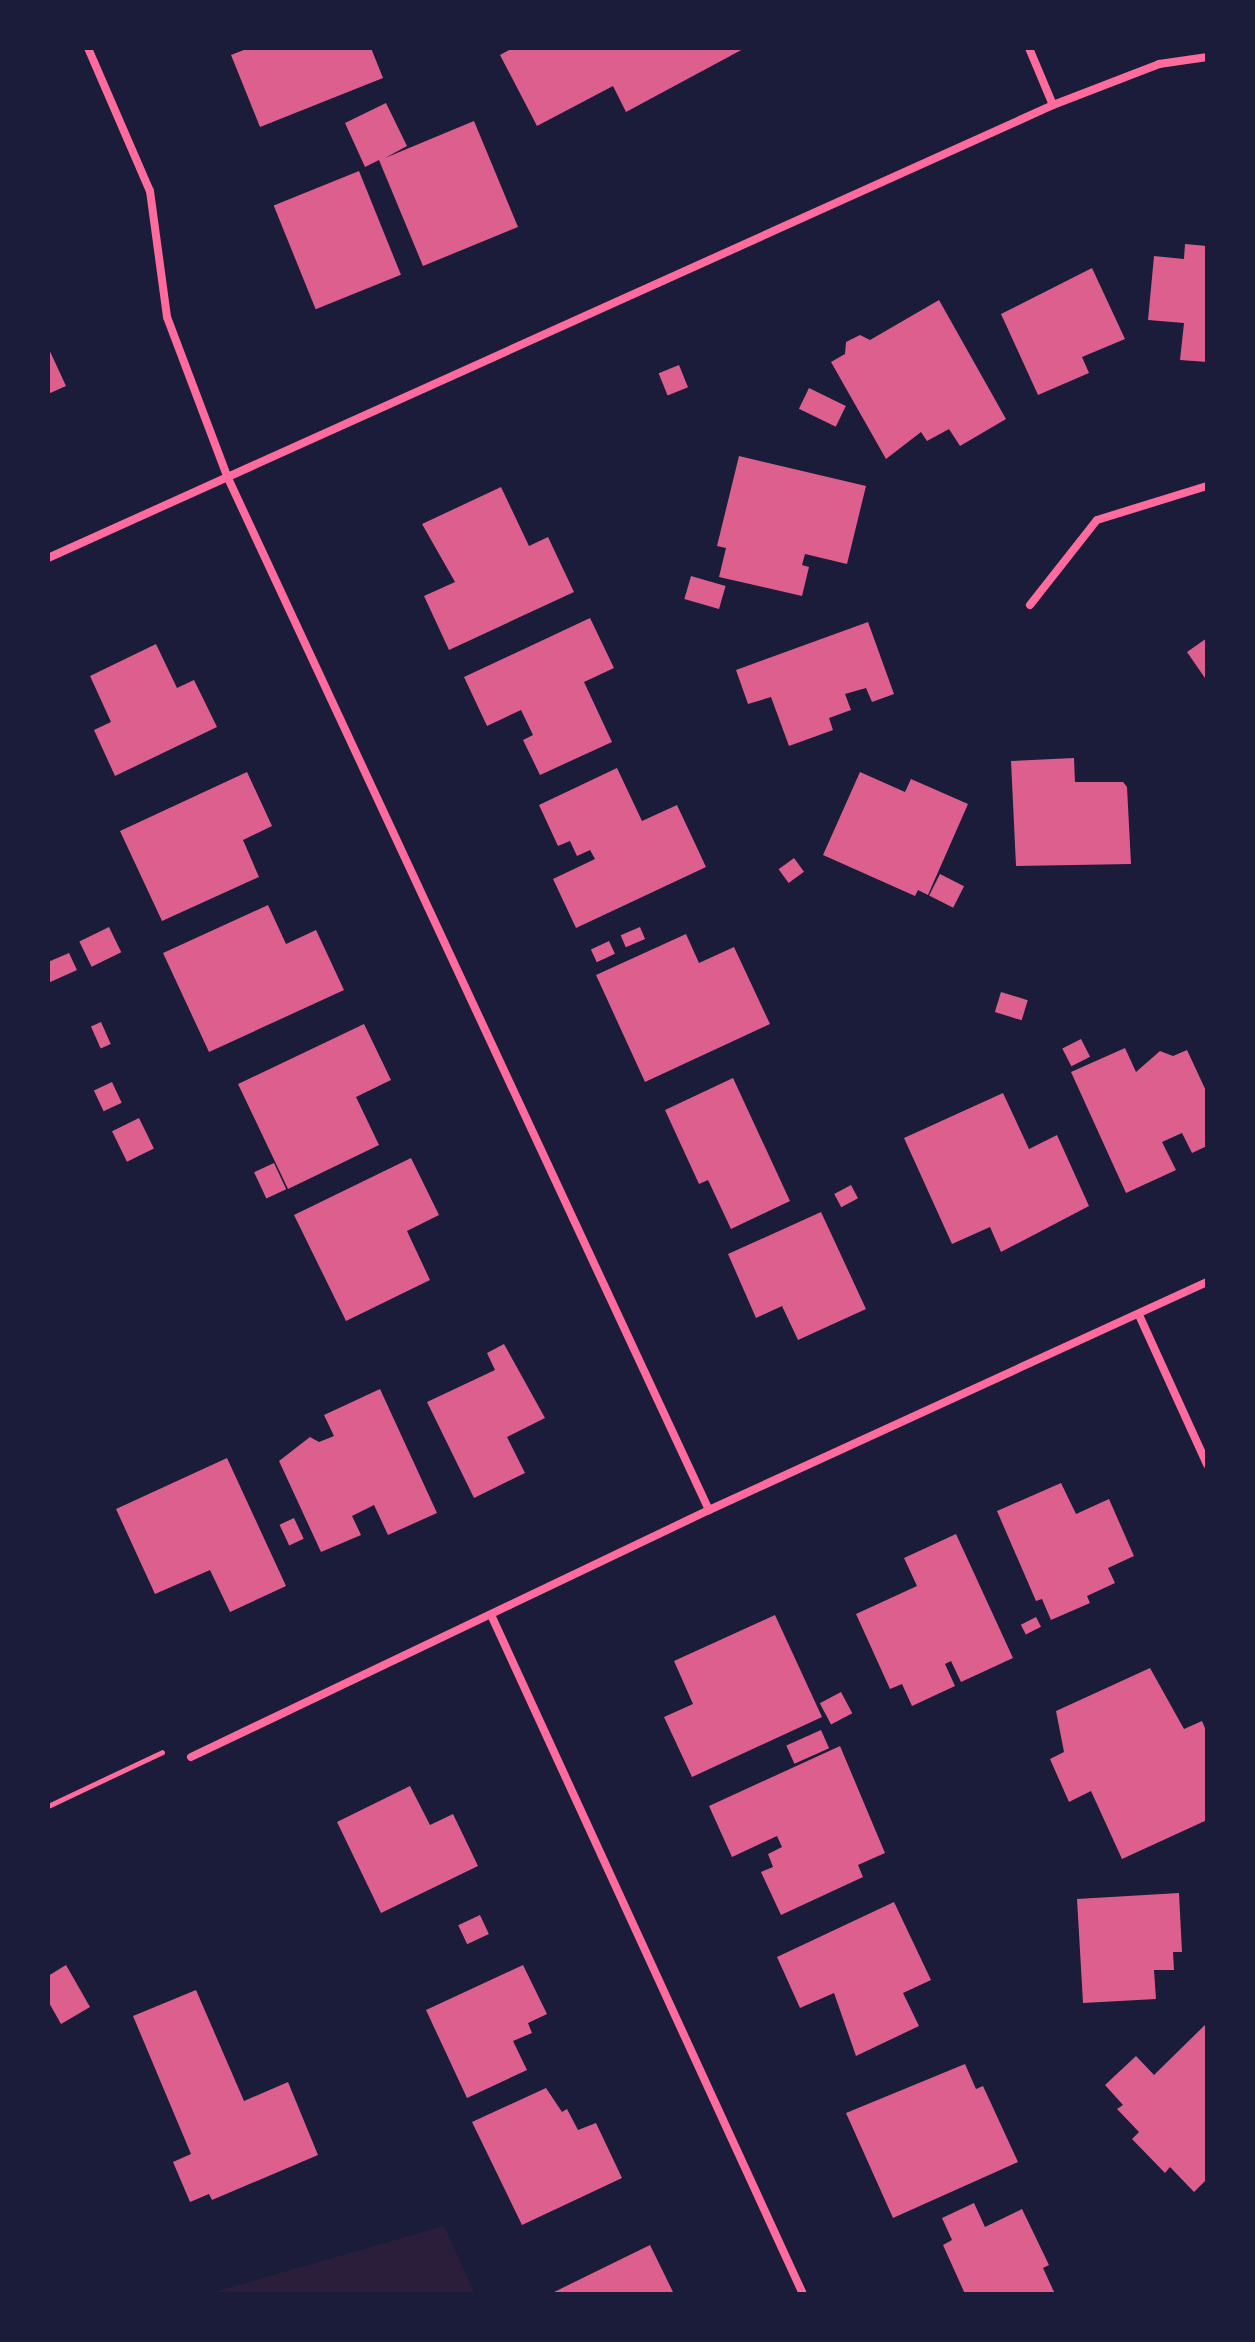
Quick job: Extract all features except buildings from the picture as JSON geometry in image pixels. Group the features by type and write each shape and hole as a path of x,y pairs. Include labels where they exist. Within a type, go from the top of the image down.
{"street":[{"path":"88,48 150,191 167,317 227,476 709,1510"},
{"path":"1029,48 1053,105"},
{"path":"48,558 1053,105 1159,64 1207,57"},
{"path":"1030,605 1097,520 1207,486"},
{"path":"191,1757 492,1617 709,1510 1207,1282"},
{"path":"1139,1315 1207,1464"},
{"path":"492,1617 803,2294"}],"path":[{"path":"48,1806 163,1752 191,1757"}],"shaded area":[{"path":"444,2226 475,2294 207,2294"}]}
